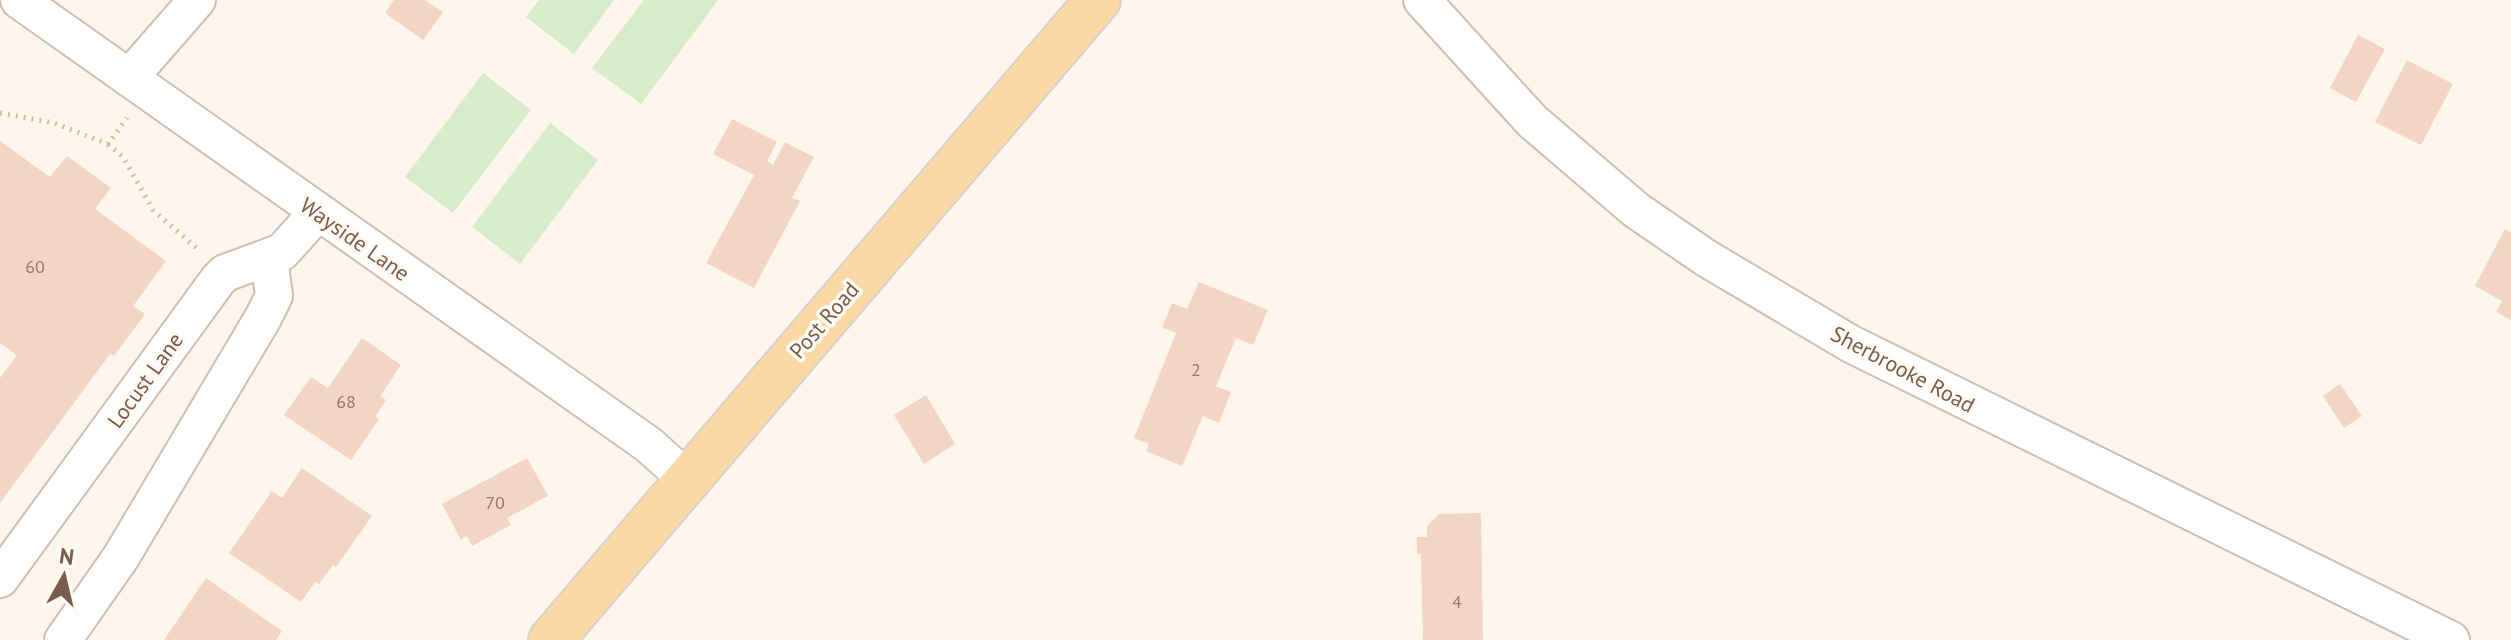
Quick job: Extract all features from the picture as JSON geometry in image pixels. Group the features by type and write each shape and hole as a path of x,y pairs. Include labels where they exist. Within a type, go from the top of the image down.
{"main road":[{"name":"Post Road","path":"551,640 1098,0"}],"street":[{"name":"Wayside Lane","path":"19,0 649,445 689,481"},
{"path":"138,84 162,36 197,0"},
{"name":"Sherbrooke Road","path":"1422,0 1535,124 1636,210 1706,258 1851,344 2451,640"},
{"path":"225,273 269,257 294,242 317,213"},
{"path":"63,640 121,557 263,318 274,296 269,257"},
{"name":"Locust Lane","path":"0,579 225,273"}],"path":[{"path":"108,144 138,84"},
{"path":"0,113 64,125 108,144 123,157 163,221 225,273"}],"green space":[{"path":"539,0 614,0 574,54 526,17"},
{"path":"644,0 718,0 641,104 592,68"},
{"path":"483,73 531,110 453,213 405,177"},
{"path":"550,123 598,160 520,264 472,227"}],"building":[{"path":"394,0 425,0 443,12 423,40 385,13"},
{"path":"2358,35 2385,49 2356,102 2330,88"},
{"path":"2407,60 2453,84 2421,145 2375,122"},
{"path":"732,119 777,142 767,161 773,165 785,142 814,157 792,198 800,201 754,288 706,263 754,175 713,154"},
{"path":"0,141 50,177 67,156 111,188 95,209 166,261 133,306 145,314 114,356 110,354 0,503 0,378 17,355 0,343"},
{"path":"2505,229 2511,232 2511,320 2496,312 2502,301 2475,286"},
{"path":"1199,282 1268,310 1253,345 1236,338 1216,386 1231,392 1219,423 1203,416 1182,466 1146,451 1149,444 1134,438 1176,333 1162,327 1172,303 1187,309"},
{"path":"362,338 401,365 380,396 386,400 375,417 379,419 351,460 284,415 311,377 328,388"},
{"path":"2340,384 2362,416 2344,428 2323,396"},
{"path":"926,395 955,444 924,464 894,415"},
{"path":"527,458 548,496 507,518 511,525 472,546 467,536 461,540 442,504"},
{"path":"302,468 372,516 336,567 333,565 319,584 315,582 301,602 229,553 272,491 282,498"},
{"path":"1481,513 1483,640 1423,640 1421,554 1417,554 1417,537 1427,537 1427,526 1439,514"},
{"path":"206,578 282,631 276,640 164,640"}]}
